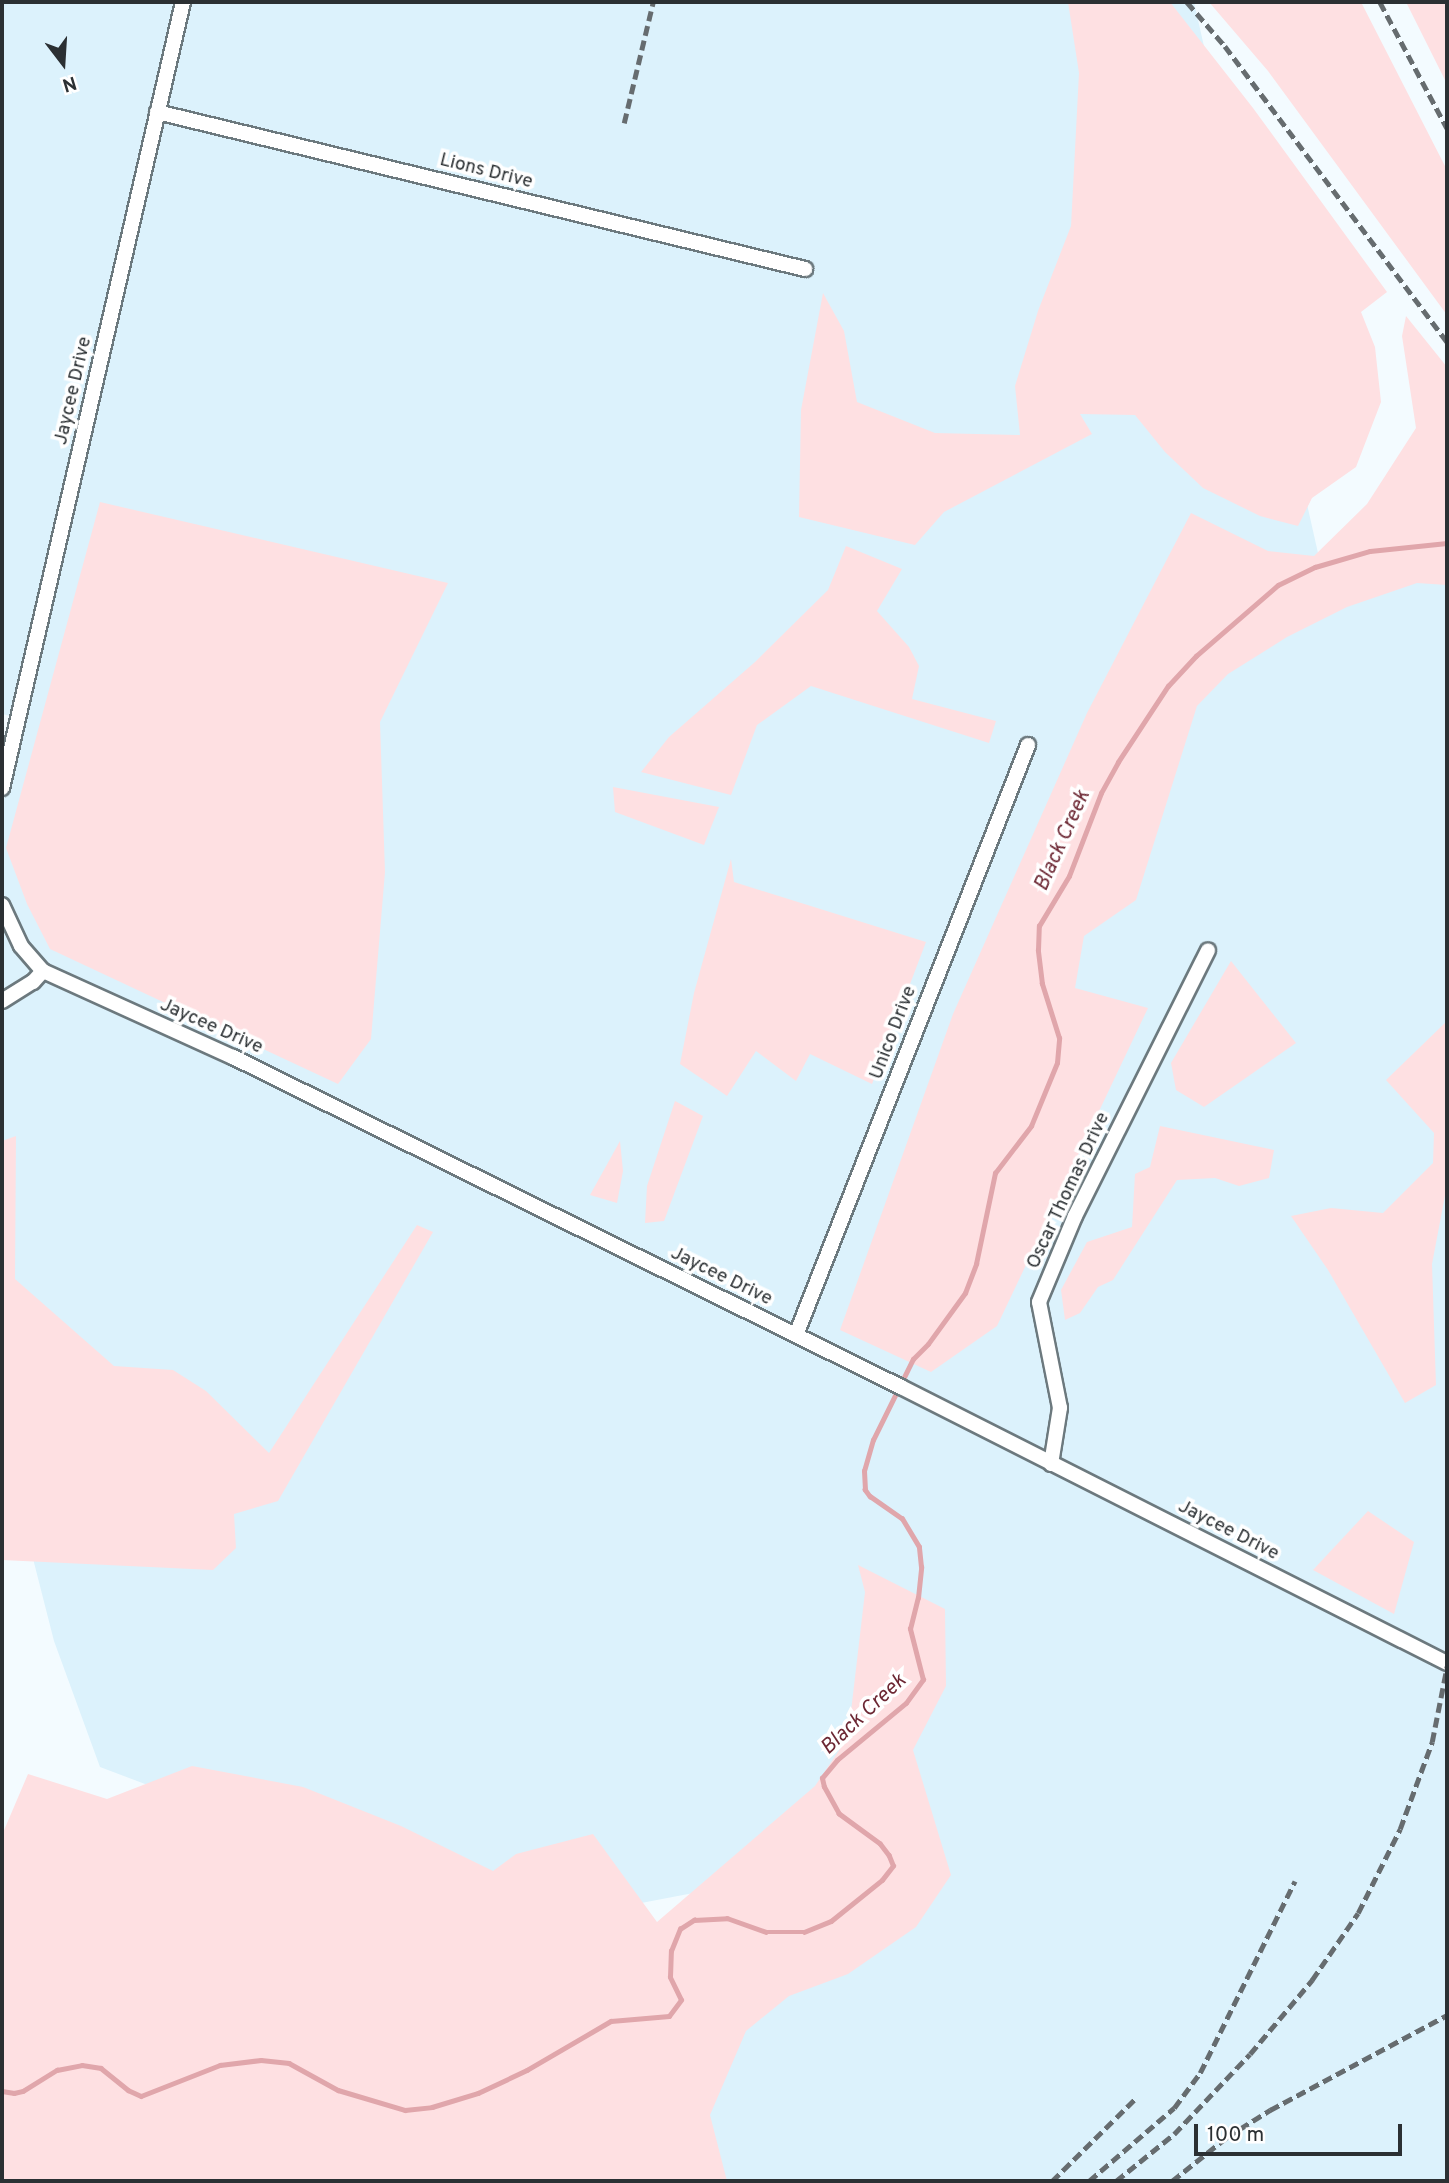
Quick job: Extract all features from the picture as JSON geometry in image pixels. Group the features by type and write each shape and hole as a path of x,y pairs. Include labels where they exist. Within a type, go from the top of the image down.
{"street":[{"name":"Jaycee Drive","path":"2,788 183,2"},
{"name":"Lions Drive","path":"157,112 805,270"},
{"name":"Unico Drive","path":"796,1335 1028,745"},
{"name":"Jaycee Drive","path":"2,905 20,946 43,971 233,1057 796,1335 1447,1664"},
{"name":"Oscar Thomas Drive","path":"1051,1464 1060,1408 1039,1302 1074,1216 1209,950"},
{"path":"2,1002 33,982 43,971"}],"shaded area":[{"path":"2,2 1194,2 1327,593 1447,578 1447,2181 683,2181 777,1877 521,1926 100,1767 54,1641 2,1437 2,807 24,719 2,714"},
{"path":"1068,2 1170,2 1253,108 1387,292 1361,312 1375,347 1381,402 1356,467 1312,498 1298,526 1260,516 1203,488 1165,452 1135,415 1080,414 1092,434 944,512 915,545 799,517 801,410 823,293 844,331 857,402 935,433 1020,435 1015,386 1038,311 1071,226 1079,73"},
{"path":"1209,2 1361,2 1447,170 1447,315 1268,71"},
{"path":"1406,2 1447,2 1447,84"},
{"path":"1406,316 1447,367 1447,585 1417,583 1347,607 1287,637 1228,674 1197,706 1136,900 1084,936 1075,988 1148,1008 997,1326 931,1372 840,1330 953,1014 1087,713 1191,513 1268,551 1314,556 1367,504 1416,428 1402,336"},
{"path":"100,502 448,583 380,722 385,872 371,1039 338,1084 50,949 27,904 6,848"},
{"path":"846,546 902,569 877,611 909,647 919,666 912,699 996,721 989,743 811,686 757,725 731,795 641,772 669,737 755,662 828,590"},
{"path":"613,787 719,807 704,845 615,812"},
{"path":"731,859 734,882 926,942 872,1084 810,1054 796,1081 756,1051 727,1096 680,1064 694,993"},
{"path":"1231,961 1296,1043 1204,1107 1176,1090 1171,1063"},
{"path":"1447,1021 1447,1185 1432,1264 1436,1385 1405,1403 1328,1270 1291,1216 1331,1208 1383,1213 1433,1163 1434,1133 1386,1080"},
{"path":"675,1101 703,1116 664,1221 645,1223 647,1186"},
{"path":"1160,1126 1274,1150 1269,1178 1239,1186 1215,1178 1177,1180 1113,1280 1098,1287 1080,1313 1065,1320 1061,1290 1087,1242 1132,1227 1135,1174 1150,1167"},
{"path":"16,1136 15,1279 114,1366 173,1370 206,1391 269,1453 417,1225 433,1232 278,1501 234,1514 236,1548 213,1570 2,1560 2,1141"},
{"path":"620,1141 623,1171 617,1203 590,1195"},
{"path":"1368,1511 1414,1542 1394,1614 1313,1570"},
{"path":"858,1565 945,1609 946,1686 913,1750 951,1875 916,1927 848,1974 789,1996 746,2031 710,2115 727,2181 2,2181 2,1835 28,1774 107,1799 192,1766 303,1787 401,1826 493,1871 516,1854 593,1834 657,1922 815,1786 848,1737 865,1592"}],"waterway":[{"name":"Black Creek","path":"2,2091 23,2091 57,2070 82,2065 101,2068 128,2090 141,2096 220,2065 261,2060 289,2063 338,2090 405,2110 432,2107 478,2093 527,2070 611,2021 669,2016 681,2000 670,1977 671,1951 680,1929 694,1920 727,1918 766,1932 804,1932 831,1921 882,1880 893,1866 889,1856 880,1844 839,1814 822,1778 837,1760 906,1703 923,1680 910,1629 918,1598 921,1567 919,1547 902,1519 870,1497 865,1490 864,1471 873,1440 913,1359 928,1344 965,1293 976,1264 995,1173 1031,1126 1057,1063 1059,1038 1042,984 1038,950 1039,926 1069,876 1101,793 1118,762 1168,686 1196,656 1278,585 1315,567 1370,551 1447,543"}],"railway":[{"path":"624,123 653,2"},
{"path":"1187,2 1225,46 1447,342"},
{"path":"1380,2 1447,128"},
{"path":"1116,2181 1174,2134 1250,2054 1312,1980 1358,1913 1400,1829 1432,1742 1447,1666"},
{"path":"1089,2181 1174,2108 1200,2073 1295,1881"},
{"path":"1172,2181 1227,2137 1270,2110 1447,2015"},
{"path":"1052,2181 1136,2098"}]}
